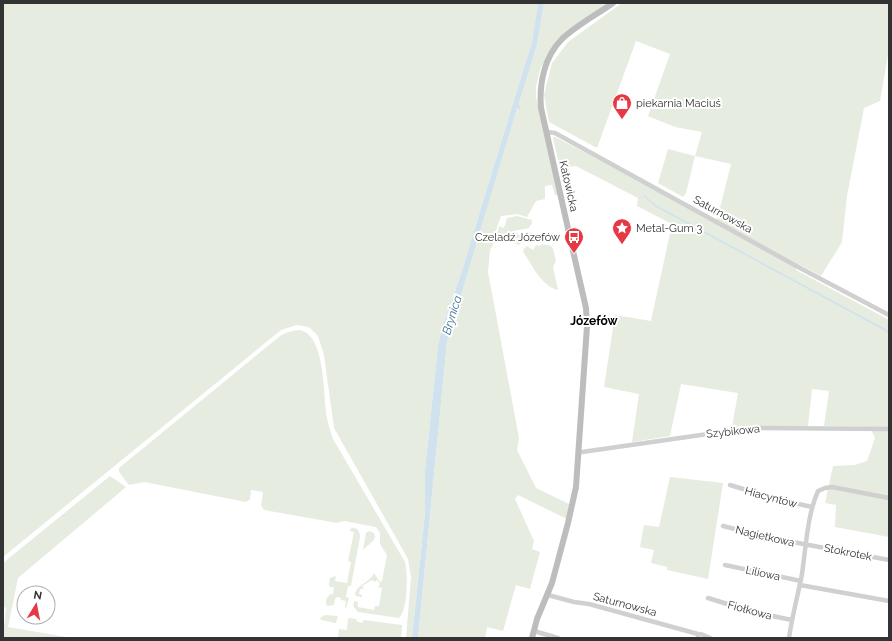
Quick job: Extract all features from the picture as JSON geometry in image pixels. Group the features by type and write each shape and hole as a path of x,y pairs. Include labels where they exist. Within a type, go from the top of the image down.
{"street":[{"name":"Katowicka","path":"578,451 586,308 541,108 541,82 548,61 561,40 613,3"},
{"name":"Saturnowska","path":"547,132 555,133 786,261 889,315"},
{"name":"Szybikowa","path":"578,451 582,452 750,428 889,429"},
{"path":"532,638 548,595 571,512 576,487 578,451"},
{"name":"Hiacyntów","path":"730,485 776,499 812,507"},
{"path":"789,638 807,545 812,507 818,492 825,488 832,487 889,498"},
{"name":"Nagietkowa","path":"723,526 766,537 807,545"},
{"name":"Stokrotek","path":"807,545 889,560"},
{"name":"Liliowa","path":"725,565 889,602"},
{"name":"Saturnowska","path":"548,595 569,601 589,604 710,638"},
{"name":"Fiołkowa","path":"708,598 753,612 792,620"},
{"path":"534,631 558,638"}],"shaded area":[{"path":"3,3 538,3 532,42 461,274 441,331 438,346 425,470 425,513 412,638 406,638 411,577 408,559 334,428 324,355 318,336 310,328 304,326 297,325 281,330 3,557"},
{"path":"544,3 607,3 560,39 540,69 536,87 536,97 558,195 555,195 552,185 545,186 545,199 536,201 527,217 517,214 501,216 495,233 493,245 490,250 488,272 519,438 517,450 536,488 569,504 567,519 518,495 515,499 534,541 532,549 540,552 530,589 516,585 503,631 487,627 485,638 418,638 447,342 517,107 520,108 521,106 519,106 519,103 537,45"},
{"path":"622,3 889,3 889,49 880,101 864,108 847,196 842,242 821,276 798,264 796,270 889,320 889,537 835,527 836,505 825,503 833,466 855,465 867,461 875,438 870,427 824,426 829,391 812,389 808,426 732,427 738,393 681,384 670,436 632,442 639,394 604,387 615,315 651,321 672,224 637,206 638,198 576,166 560,168 553,138 555,137 717,220 731,164 695,156 702,132 675,127 648,116 670,54 636,41 597,148 549,122 544,95 552,63 568,42"},
{"path":"668,149 695,156 686,193 683,197 658,183"},
{"path":"517,216 532,220 529,228 513,231 523,237 522,242 519,245 508,240 495,243 499,226 504,228 507,218"},
{"path":"542,244 551,246 553,249 556,261 553,267 558,290 547,285 542,280 524,253 523,250 527,246 533,250 536,245 540,246"},
{"path":"299,330 308,334 314,342 319,354 324,382 327,418 333,439 405,562 407,575 406,600 402,614 399,618 358,612 353,606 355,601 358,602 358,607 374,610 375,606 379,606 382,588 378,587 380,584 377,580 375,582 372,580 362,586 364,589 360,589 359,594 362,595 362,597 355,595 358,588 374,573 380,582 382,581 387,555 380,544 380,533 376,527 344,521 337,523 264,510 261,506 263,492 251,490 250,499 246,502 144,482 129,485 119,472 119,468 280,336 288,332"},
{"path":"110,476 126,487 18,578 8,627 72,638 3,638 6,607 3,608 3,563"},
{"path":"670,477 723,483 708,579 667,570 667,567 651,563 654,550 640,547 644,525 659,527"},
{"path":"351,528 358,530 360,537 351,586 348,586 346,597 349,598 346,608 346,601 337,597 334,605 327,606 326,600 330,594 333,594 334,587 330,587 329,585 330,578 336,576 335,581 347,583 351,562 348,561 354,532 350,531"},
{"path":"369,531 374,533 374,540 363,550 366,533"},
{"path":"325,615 338,616 336,623 321,620 320,618"},
{"path":"348,618 357,619 356,621 362,623 364,620 402,625 401,638 338,638 339,629 347,630"}],"water":[{"name":"Brynica","path":"538,3 544,3 537,45 519,103 519,106 521,106 520,109 517,108 447,342 418,638 412,638 425,513 425,470 438,346 441,331 461,274 532,42"}],"waterway":[{"path":"644,196 656,206 889,332"}],"place":[{"name":"piekarnia Maciuś","path":"622,120"},
{"name":"Metal-Gum 3","path":"622,245"},
{"name":"Czeladź Józefów","path":"574,254"}],"district":[{"name":"Józefów","path":"594,321"}]}
